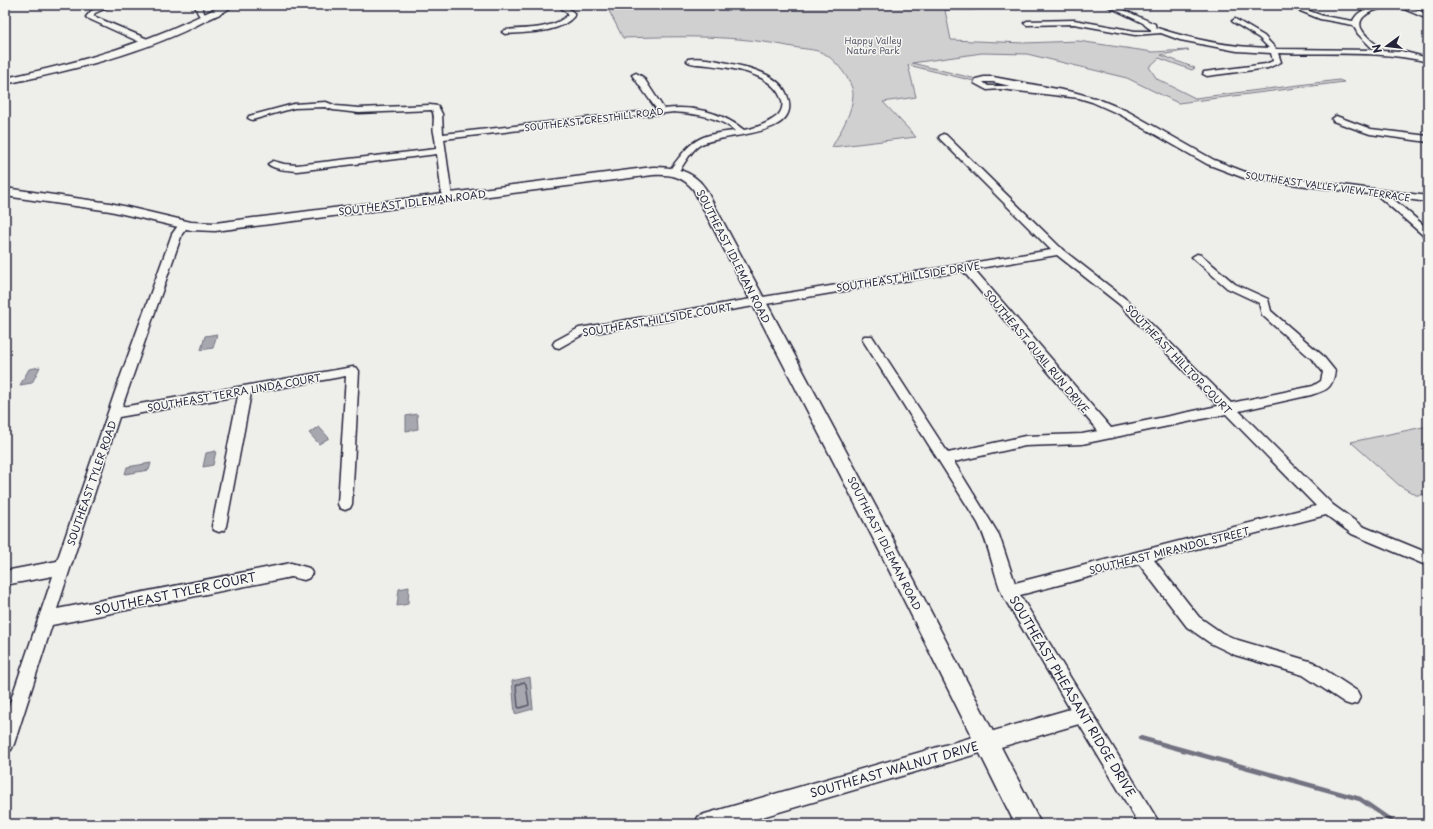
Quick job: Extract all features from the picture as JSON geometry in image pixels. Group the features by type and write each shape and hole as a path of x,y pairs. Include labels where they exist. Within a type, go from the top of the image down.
{"main road":[{"path":"5,81 75,66 147,42 179,30 229,5"},
{"name":"SOUTHEAST IDLEMAN ROAD","path":"5,192 110,207 184,225 207,227 242,224 638,173 674,171 690,178 699,188 757,301 886,543 1028,824"}],"street":[{"path":"110,5 93,12 89,17 147,42"},
{"path":"198,5 201,14 206,17"},
{"path":"505,32 550,26 566,21 571,16 571,13 561,5"},
{"path":"1108,5 1146,22 1148,25 1188,39 1217,46 1274,52 1378,51 1409,55 1428,60"},
{"path":"1115,5 1129,14"},
{"path":"1378,51 1358,29 1356,23 1358,18 1366,11 1398,5 1428,17"},
{"path":"1301,10 1322,18 1356,23"},
{"path":"1207,74 1273,65 1277,62 1274,52 1259,35 1235,21"},
{"path":"1027,23 1077,23 1136,34 1165,31"},
{"path":"674,171 690,149 698,142 767,127 783,115 786,105 785,96 782,90 766,78 750,71 731,66 691,61"},
{"path":"636,75 662,111"},
{"name":"SOUTHEAST VALLEY VIEW TERRACE","path":"1079,96 1000,87 987,88 978,83 979,80 992,79 1014,85 1063,91 1079,96 1114,108 1206,160 1238,173 1266,179 1428,199"},
{"path":"252,118 306,104 326,104 330,108 348,110 392,110 430,107 437,110 438,133 440,138 447,198"},
{"name":"SOUTHEAST CRESTHILL ROAD","path":"440,138 662,111 686,111 709,114 728,121 743,133"},
{"path":"1336,119 1370,131 1428,139"},
{"name":"SOUTHEAST HILLTOP COURT","path":"943,137 1059,252 1123,302 1328,509 1357,530 1381,542 1428,560"},
{"path":"273,164 283,167 297,168 441,151"},
{"path":"1380,193 1428,234"},
{"name":"SOUTHEAST TYLER ROAD","path":"5,744 115,413 177,234 184,225"},
{"name":"SOUTHEAST HILLSIDE DRIVE","path":"757,301 1059,252"},
{"path":"944,459 1025,441 1066,441 1108,434 1317,390 1327,382 1329,371 1318,358 1266,312 1264,302 1231,286 1197,257"},
{"name":"SOUTHEAST QUAIL RUN DRIVE","path":"966,267 1108,434"},
{"name":"SOUTHEAST HILLSIDE COURT","path":"559,344 579,332 757,301"},
{"name":"SOUTHEAST PHEASANT RIDGE DRIVE","path":"868,339 992,535 1009,591 1150,824"},
{"name":"SOUTHEAST TERRA LINDA COURT","path":"115,413 353,371 345,504"},
{"path":"219,526 245,390"},
{"name":"SOUTHEAST MIRANDOL STREET","path":"1009,591 1328,509"},
{"path":"1142,557 1193,622 1216,638 1234,647 1307,668 1351,697"},
{"path":"5,578 63,567"},
{"name":"SOUTHEAST TYLER COURT","path":"46,619 197,587 291,570 304,573"},
{"name":"SOUTHEAST WALNUT DRIVE","path":"705,824 1083,714"}],"green space":[{"name":"Happy Valley Nature Park","path":"606,5 1051,5 971,10 945,10 951,40 1024,43 1078,41 1153,52 1189,50 1161,55 1195,68 1192,70 1159,58 1149,67 1157,79 1195,98 1339,80 1344,82 1178,103 1127,78 1027,54 982,53 912,63 976,79 974,81 908,65 916,97 883,102 916,137 832,147 851,108 853,94 850,83 842,70 823,53 772,43 730,38 623,38"},
{"path":"1428,426 1428,495 1416,495 1400,486 1351,442"}],"water":[{"path":"217,334 213,348 201,350 205,336"},
{"path":"40,367 32,383 20,385 29,369"},
{"path":"417,414 418,429 406,431 406,416"},
{"path":"319,427 329,438 319,444 309,433"},
{"path":"216,451 213,465 203,467 206,453"},
{"path":"151,463 149,470 125,474 127,467"},
{"path":"409,587 408,604 397,606 399,589"},
{"path":"530,677 533,709 515,714 512,681"}],"waterway":[{"path":"1140,738 1360,799 1396,824"}]}
